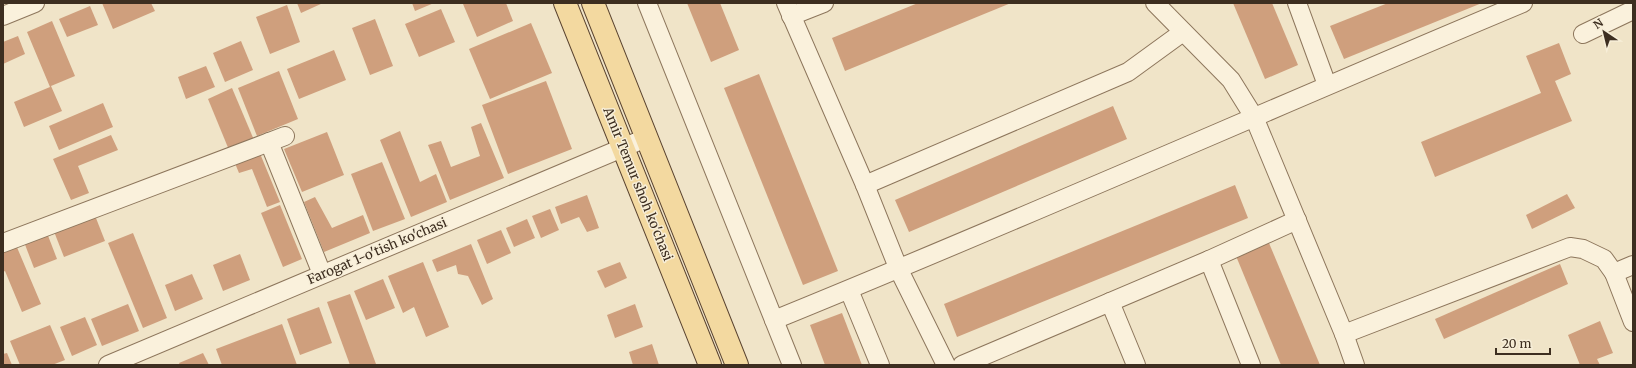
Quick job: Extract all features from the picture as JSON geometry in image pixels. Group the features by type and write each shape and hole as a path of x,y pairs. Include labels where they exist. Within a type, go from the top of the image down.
{"main road":[{"name":"Amir Temur shoh ko'chasi","path":"565,3 710,365"},
{"name":"Amir Temur shoh ko'chasi","path":"593,3 737,365"}],"street":[{"path":"3,16 35,3"},
{"path":"647,3 792,365"},
{"path":"824,3 788,10 865,185 899,270 946,365"},
{"path":"1155,3 1231,80 1243,96 1254,117 1297,220 1344,334 1355,365"},
{"path":"774,320 899,270 1327,85 1523,3"},
{"path":"1301,4 1327,85"},
{"path":"1583,34 1633,10"},
{"path":"865,185 1128,72 1183,32"},
{"name":"Farogat 1-o'tish ko'chasi","path":"108,365 646,138"},
{"path":"3,243 277,139 322,274"},
{"path":"962,365 1209,260 1297,220"},
{"path":"1344,334 1570,247 1583,249 1604,259 1614,273 1632,314"},
{"path":"1209,260 1251,365"},
{"path":"1614,273 1633,265"},
{"path":"849,290 880,365"},
{"path":"1110,302 1136,365"}],"building":[{"path":"102,3 151,3 155,11 113,29"},
{"path":"297,3 323,3 301,13"},
{"path":"412,3 434,3 415,11"},
{"path":"506,3 513,21 477,37 463,4"},
{"path":"687,3 720,3 739,50 711,62"},
{"path":"918,3 1011,3 845,71 832,38"},
{"path":"1233,3 1272,3 1298,65 1265,79"},
{"path":"1388,3 1482,3 1344,59 1330,26"},
{"path":"287,5 300,42 270,54 256,17"},
{"path":"90,6 98,25 67,37 59,19"},
{"path":"441,9 455,42 419,57 405,24"},
{"path":"375,19 393,66 370,75 352,28"},
{"path":"52,21 75,76 51,86 62,111 24,127 14,102 50,87 27,32"},
{"path":"531,23 552,73 490,99 469,49"},
{"path":"18,36 25,54 3,64 3,42"},
{"path":"241,41 253,70 225,82 213,53"},
{"path":"1559,43 1571,74 1555,81 1572,121 1435,177 1421,142 1541,93 1526,56"},
{"path":"334,50 346,80 299,99 287,69"},
{"path":"206,66 215,87 186,99 178,77"},
{"path":"279,71 298,119 257,136 238,88"},
{"path":"759,74 838,271 803,285 724,88"},
{"path":"546,81 572,149 508,174 482,105"},
{"path":"232,88 254,140 229,150 208,99"},
{"path":"103,103 113,127 59,150 49,126"},
{"path":"1113,106 1127,139 909,232 895,200"},
{"path":"481,123 504,178 450,200 428,145 441,141 451,167 480,156 471,127"},
{"path":"400,131 420,182 436,174 447,202 411,217 380,140"},
{"path":"327,132 344,175 302,192 284,149"},
{"path":"111,135 118,150 78,166 89,193 71,200 53,159"},
{"path":"259,151 280,202 267,207 252,169 239,173 234,161"},
{"path":"382,162 405,219 373,231 351,174"},
{"path":"1235,185 1248,218 957,337 944,304"},
{"path":"1567,194 1575,208 1532,229 1526,215"},
{"path":"587,195 599,228 587,232 579,217 561,224 555,207"},
{"path":"315,197 332,228 363,215 370,233 324,252 304,202"},
{"path":"280,205 302,259 283,267 261,213"},
{"path":"550,209 559,230 541,238 532,216"},
{"path":"94,213 105,241 64,257 53,229"},
{"path":"527,219 535,238 514,247 506,228"},
{"path":"501,230 511,253 487,264 477,240"},
{"path":"47,233 57,259 34,268 24,242"},
{"path":"133,233 167,318 143,328 108,243"},
{"path":"1269,243 1320,365 1281,365 1236,256"},
{"path":"471,244 493,299 482,305 468,276 458,274 456,265 437,272 432,260"},
{"path":"16,245 41,304 22,312 5,271 3,272 3,250"},
{"path":"240,254 250,280 223,291 213,265"},
{"path":"423,262 449,327 426,337 414,307 403,313 388,276"},
{"path":"620,262 627,278 605,288 597,271"},
{"path":"1560,264 1568,284 1444,339 1435,319"},
{"path":"192,274 203,299 175,311 165,285"},
{"path":"383,279 395,308 366,320 354,291"},
{"path":"350,294 376,364 350,365 327,302"},
{"path":"128,304 139,331 102,346 91,319"},
{"path":"635,304 643,327 615,338 607,315"},
{"path":"319,307 332,343 300,355 287,319"},
{"path":"842,313 862,365 825,365 810,325"},
{"path":"85,317 97,345 72,356 60,327"},
{"path":"1600,321 1613,353 1597,359 1600,365 1580,365 1568,335"},
{"path":"282,324 297,365 222,365 216,349"},
{"path":"50,325 65,360 52,365 20,365 10,341"},
{"path":"652,344 659,365 633,365 629,352"},
{"path":"7,353 12,365 3,365 3,354"},
{"path":"203,353 209,365 180,365 179,363"}]}
